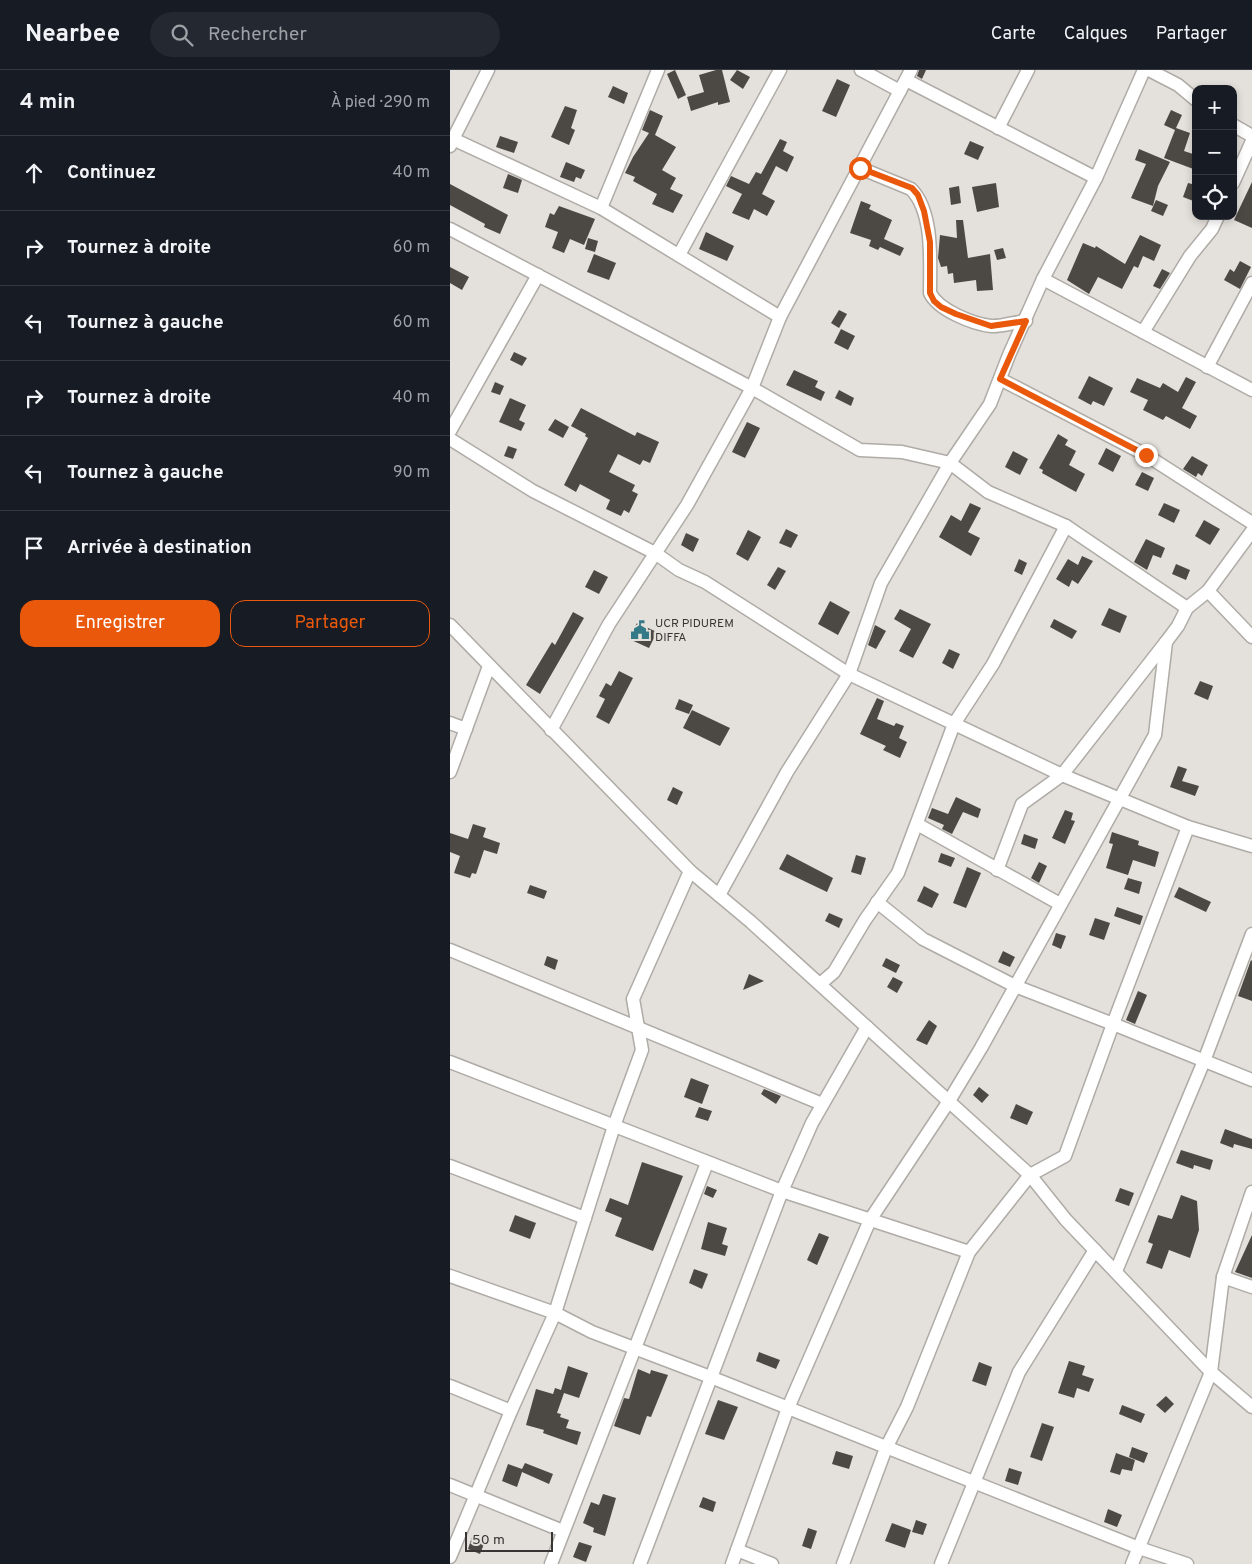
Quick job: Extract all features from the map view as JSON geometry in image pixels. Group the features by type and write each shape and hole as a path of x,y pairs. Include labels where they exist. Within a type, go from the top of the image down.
{"street":[{"path":"488,70 452,143 600,208 780,317"},
{"path":"600,208 658,70"},
{"path":"679,255 780,70"},
{"path":"861,70 906,80 1096,178"},
{"path":"998,128 1028,70"},
{"path":"719,895 786,772 849,674 881,584 950,463 990,404 1043,279 1096,178 1144,70"},
{"path":"1149,70 1178,85 1192,97"},
{"path":"550,730 609,624 687,505 752,388 780,317 906,80"},
{"path":"1237,127 1252,136"},
{"path":"1237,175 1252,141"},
{"path":"860,168 912,188 918,195 930,242 930,293 934,301 941,307 956,314 991,326 1026,321"},
{"path":"1143,332 1190,256 1212,229 1216,220"},
{"path":"450,229 752,388 860,450 902,452 950,463 988,492 1066,526 1187,608"},
{"path":"450,431 538,275"},
{"path":"1043,279 1252,390"},
{"path":"1207,366 1252,283"},
{"path":"1000,379 1146,455 1252,523"},
{"path":"450,439 533,491 655,553 679,570 705,582 849,674 1062,775 1188,827 1252,846"},
{"path":"820,984 834,972 898,873 954,724 993,664 1066,526"},
{"path":"997,870 1022,804 1062,775 1178,626 1187,608 1208,591 1252,531"},
{"path":"1208,591 1252,637"},
{"path":"450,625 550,730 690,871 867,1026 929,1085 950,1101 1030,1175 1066,1220 1211,1372 1252,1407"},
{"path":"732,1564 788,1408 870,1220 950,1101 1154,736 1166,642"},
{"path":"450,772 489,666"},
{"path":"450,723 466,729"},
{"path":"917,824 1060,904"},
{"path":"843,1564 886,1448 907,1407 969,1252 1030,1175 1065,1156 1188,827"},
{"path":"450,1558 511,1411 555,1313 614,1126 642,1050 633,999 690,871"},
{"path":"878,902 923,939 1015,986 1252,1080"},
{"path":"1116,1272 1204,1060 1252,934"},
{"path":"450,950 822,1104"},
{"path":"640,1564 713,1378 782,1191 812,1122 867,1026"},
{"path":"450,1062 782,1191 969,1252"},
{"path":"551,1564 707,1163"},
{"path":"450,1166 585,1218"},
{"path":"1132,1564 1211,1372 1223,1277 1252,1192"},
{"path":"940,1564 1020,1372 1095,1250"},
{"path":"450,1276 555,1313 592,1332 713,1378 1139,1548 1187,1564"},
{"path":"1223,1277 1252,1287"},
{"path":"450,1386 511,1411"},
{"path":"450,1485 563,1531"},
{"path":"737,1550 772,1564"}],"building":[{"path":"675,70 686,95 678,99 667,74"},
{"path":"722,70 730,102 718,105 718,102 691,111 687,97 704,92 699,75"},
{"path":"737,70 750,77 743,89 730,80"},
{"path":"919,70 926,70 922,79 917,76"},
{"path":"837,79 850,85 836,117 822,111"},
{"path":"613,86 628,93 624,104 608,97"},
{"path":"565,106 577,110 571,128 575,130 569,145 551,137"},
{"path":"650,110 663,116 655,135 676,147 662,170 676,178 670,189 683,195 673,213 652,204 657,194 633,181 635,177 625,173 649,133 642,130"},
{"path":"1171,110 1182,115 1176,128 1190,133 1184,151 1192,154 1192,168 1164,158 1175,130 1164,125"},
{"path":"500,136 518,142 514,153 496,147"},
{"path":"780,139 787,142 783,151 794,157 787,172 776,166 762,194 775,201 767,216 754,209 749,220 732,213 742,194 726,186 731,176 749,184 756,172 761,174"},
{"path":"970,141 984,147 978,160 964,154"},
{"path":"1139,149 1170,162 1158,186 1153,206 1131,198 1146,164 1135,160"},
{"path":"566,162 585,170 581,179 576,177 574,182 560,177"},
{"path":"508,174 522,180 518,193 503,188"},
{"path":"1252,182 1252,228 1234,220 1237,220 1237,214"},
{"path":"996,183 999,207 977,212 972,187"},
{"path":"1188,183 1192,184 1192,200 1183,197"},
{"path":"450,184 508,215 500,234 484,227 485,224 450,205"},
{"path":"959,186 961,203 951,205 949,188"},
{"path":"1156,200 1168,205 1163,216 1151,211"},
{"path":"861,201 871,205 869,209 892,220 884,239 904,248 900,256 880,247 878,250 869,246 871,240 850,233"},
{"path":"559,206 595,219 584,245 570,239 564,253 552,248 558,232 545,227 550,213 554,215"},
{"path":"956,220 963,220 968,258 990,254 993,290 977,291 976,280 954,283 953,273 948,274 947,266 941,267 938,258 940,235 957,238"},
{"path":"706,232 734,246 727,261 699,249"},
{"path":"1140,235 1161,245 1154,261 1143,256 1138,268 1134,266 1122,289 1098,277 1089,294 1067,280 1083,243 1095,248 1096,246 1125,264"},
{"path":"588,238 598,241 595,252 585,249"},
{"path":"1003,248 1006,258 997,260 994,250"},
{"path":"594,254 616,263 609,280 587,272"},
{"path":"1240,261 1251,267 1240,289 1224,280 1230,269 1234,272"},
{"path":"450,267 469,277 462,290 450,283"},
{"path":"1162,269 1170,273 1160,289 1153,286"},
{"path":"839,310 847,314 839,328 831,323"},
{"path":"841,329 855,336 848,350 834,343"},
{"path":"514,352 527,358 522,366 510,360"},
{"path":"794,370 818,381 815,387 825,392 821,401 786,385"},
{"path":"1089,376 1113,388 1104,406 1093,401 1091,405 1078,398"},
{"path":"1186,377 1196,382 1182,408 1197,416 1190,429 1166,416 1163,420 1143,410 1148,400 1130,392 1137,378 1160,388 1163,383 1178,392"},
{"path":"495,382 504,386 500,395 491,392"},
{"path":"839,390 854,398 851,406 835,398"},
{"path":"510,398 526,405 519,420 525,423 521,431 499,422"},
{"path":"581,408 635,436 637,432 659,442 650,463 643,460 640,465 618,454 609,472 635,485 632,491 638,494 629,513 624,510 621,516 606,509 610,500 580,484 576,492 564,485 588,438 585,436 586,434 571,426"},
{"path":"555,419 569,427 563,438 548,430"},
{"path":"747,422 760,428 745,458 732,452"},
{"path":"1058,434 1068,440 1065,445 1076,451 1069,465 1085,474 1076,492 1042,473 1043,470 1039,468"},
{"path":"508,446 517,449 513,459 504,456"},
{"path":"1106,448 1121,456 1113,472 1098,464"},
{"path":"1013,451 1028,459 1020,475 1005,467"},
{"path":"1192,456 1208,465 1202,476 1198,473 1196,477 1183,469"},
{"path":"1142,472 1154,478 1148,491 1135,485"},
{"path":"970,503 981,508 968,532 980,538 971,556 939,537 951,515 961,521"},
{"path":"1164,503 1180,510 1174,523 1158,515"},
{"path":"1204,520 1220,529 1210,545 1195,536"},
{"path":"786,529 798,535 791,548 779,543"},
{"path":"748,530 761,537 748,561 736,554"},
{"path":"686,533 699,539 693,552 681,545"},
{"path":"1146,539 1165,548 1161,558 1153,555 1147,570 1134,562"},
{"path":"1082,556 1093,561 1078,584 1072,580 1069,587 1056,579 1068,559 1078,565"},
{"path":"1019,559 1027,563 1022,575 1014,571"},
{"path":"1176,564 1190,570 1186,580 1172,574"},
{"path":"778,567 786,571 775,590 767,585"},
{"path":"594,570 608,577 599,594 585,587"},
{"path":"830,601 850,612 838,635 818,624"},
{"path":"1109,608 1127,616 1120,633 1101,625"},
{"path":"900,609 931,624 913,658 899,651 911,629 894,619"},
{"path":"573,612 584,618 540,694 526,685 552,642 555,645"},
{"path":"1054,619 1077,631 1072,639 1050,627"},
{"path":"637,623 657,632 649,648 629,639"},
{"path":"875,625 886,631 876,649 868,645"},
{"path":"949,649 960,654 953,669 942,663"},
{"path":"619,671 633,678 609,724 596,717 605,699 599,696 606,683 611,686"},
{"path":"1200,681 1213,686 1208,700 1194,694"},
{"path":"877,698 884,701 877,719 894,726 896,723 904,726 899,738 907,742 900,758 883,750 886,746 860,734"},
{"path":"679,699 693,705 689,714 675,709"},
{"path":"692,710 730,728 720,746 683,728"},
{"path":"1178,766 1187,769 1182,781 1199,786 1195,796 1170,787"},
{"path":"673,787 683,792 677,805 667,800"},
{"path":"956,797 981,809 978,818 963,812 952,834 942,829 944,825 928,818 932,808 948,814"},
{"path":"1065,810 1073,813 1071,820 1075,821 1065,844 1052,838"},
{"path":"473,824 486,828 483,837 500,843 497,854 484,850 476,874 472,873 470,878 454,873 460,856 450,852 450,833 468,839"},
{"path":"1112,832 1139,841 1138,845 1159,852 1155,867 1133,860 1128,875 1106,868 1113,844 1109,843"},
{"path":"1024,834 1038,839 1035,849 1021,844"},
{"path":"941,853 955,858 951,867 938,862"},
{"path":"787,854 833,878 827,892 779,869"},
{"path":"856,855 866,858 861,875 851,872"},
{"path":"1039,862 1047,866 1039,883 1031,878"},
{"path":"967,867 981,873 966,908 953,903"},
{"path":"1128,878 1142,882 1139,894 1124,889"},
{"path":"530,885 547,891 544,899 527,893"},
{"path":"924,886 939,894 932,908 917,901"},
{"path":"1179,887 1211,902 1206,912 1174,897"},
{"path":"1117,907 1143,916 1140,925 1114,916"},
{"path":"829,913 843,919 839,928 825,921"},
{"path":"1095,918 1110,923 1104,940 1089,935"},
{"path":"1056,933 1066,936 1061,949 1052,945"},
{"path":"1003,951 1015,957 1010,967 998,962"},
{"path":"547,956 558,960 555,970 544,965"},
{"path":"886,958 900,965 896,973 882,966"},
{"path":"1252,961 1252,1001 1238,996"},
{"path":"749,974 764,981 743,990"},
{"path":"893,977 903,982 897,993 887,987"},
{"path":"1138,991 1147,995 1135,1024 1126,1020"},
{"path":"929,1020 937,1026 927,1045 916,1040"},
{"path":"691,1078 709,1085 702,1104 684,1097"},
{"path":"979,1087 989,1095 982,1103 973,1095"},
{"path":"764,1089 781,1096 776,1104 761,1094"},
{"path":"1016,1104 1033,1112 1027,1125 1010,1118"},
{"path":"699,1107 712,1111 708,1121 695,1117"},
{"path":"1225,1129 1252,1139 1252,1149 1234,1144 1233,1148 1220,1143"},
{"path":"1181,1150 1213,1160 1210,1170 1194,1165 1193,1169 1176,1163"},
{"path":"642,1162 683,1176 653,1251 615,1236 622,1218 605,1211 610,1198 628,1205"},
{"path":"707,1186 717,1190 713,1198 704,1194"},
{"path":"1120,1188 1134,1193 1129,1206 1115,1201"},
{"path":"1181,1195 1197,1201 1199,1230 1190,1258 1169,1250 1162,1269 1146,1263 1153,1244 1148,1242 1158,1215 1172,1219"},
{"path":"515,1215 536,1223 530,1239 509,1231"},
{"path":"708,1222 727,1228 722,1244 728,1246 725,1256 701,1249"},
{"path":"819,1233 829,1237 817,1265 807,1260"},
{"path":"1252,1235 1252,1278 1235,1272"},
{"path":"694,1269 708,1274 702,1289 689,1283"},
{"path":"759,1352 780,1360 776,1369 756,1361"},
{"path":"1069,1361 1085,1366 1082,1375 1094,1379 1089,1392 1077,1388 1074,1398 1058,1393"},
{"path":"979,1362 992,1367 986,1386 972,1381"},
{"path":"568,1366 588,1373 579,1398 564,1393 557,1413 561,1414 560,1417 569,1420 566,1428 581,1432 577,1445 543,1433 544,1430 526,1425 536,1389 553,1394 555,1388 561,1390"},
{"path":"638,1369 650,1374 651,1370 668,1375 651,1417 647,1416 640,1435 614,1426 624,1398 629,1399"},
{"path":"1166,1396 1174,1404 1165,1413 1156,1405"},
{"path":"718,1400 738,1407 724,1440 705,1434"},
{"path":"1122,1405 1145,1414 1141,1423 1119,1414"},
{"path":"1042,1423 1054,1427 1042,1461 1030,1457"},
{"path":"1132,1447 1148,1453 1144,1463 1129,1457"},
{"path":"836,1451 853,1456 849,1469 832,1464"},
{"path":"1116,1453 1135,1460 1132,1471 1122,1469 1120,1475 1110,1472"},
{"path":"525,1463 553,1474 549,1484 522,1472 517,1487 502,1481 508,1464 522,1469"},
{"path":"1009,1468 1022,1472 1018,1485 1005,1481"},
{"path":"603,1494 616,1498 605,1536 593,1532 594,1528 583,1523 591,1502 599,1505"},
{"path":"703,1497 716,1502 713,1512 699,1507"},
{"path":"1108,1509 1122,1515 1117,1527 1104,1522"},
{"path":"916,1520 927,1524 923,1535 912,1532"},
{"path":"892,1523 911,1530 905,1548 885,1541"},
{"path":"808,1528 817,1531 811,1549 802,1546"},
{"path":"473,1534 486,1539 480,1554 468,1549"},
{"path":"579,1542 592,1546 586,1562 573,1557"}],"place":[{"name":"UCR PIDUREM DIFFA","path":"640,630"}],"route":[{"path":"860,168 912,188 918,195 924,211 930,242 930,293 934,301 941,307 956,314 991,326 1026,321 1009,355 1000,379 1146,455"}]}
